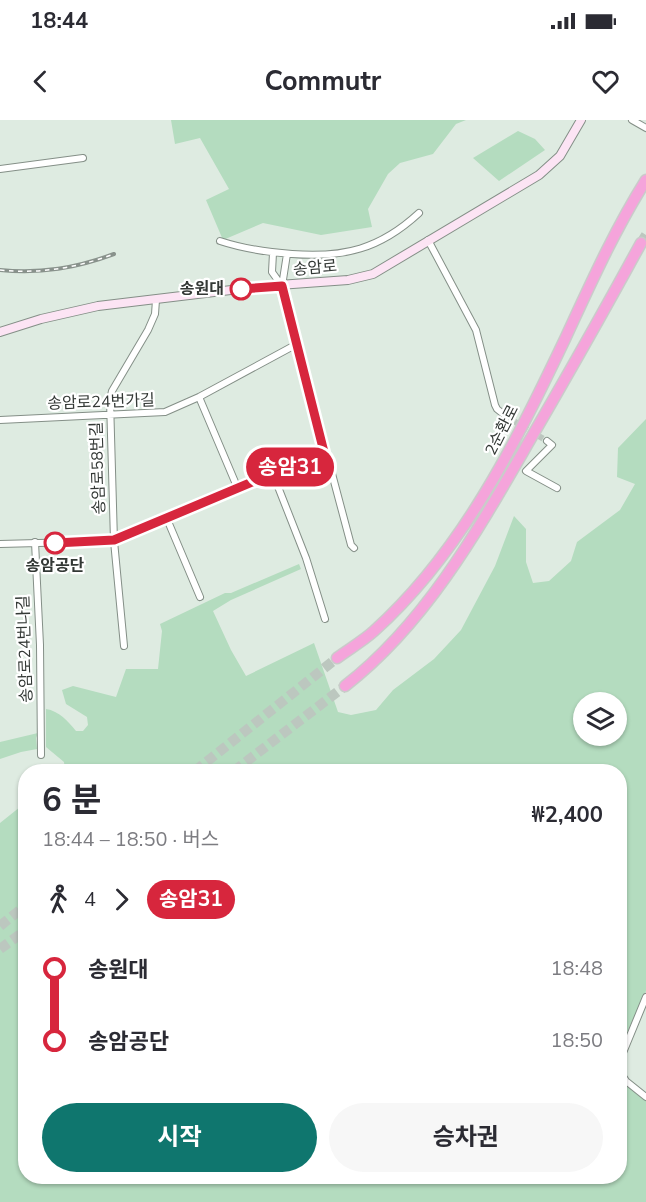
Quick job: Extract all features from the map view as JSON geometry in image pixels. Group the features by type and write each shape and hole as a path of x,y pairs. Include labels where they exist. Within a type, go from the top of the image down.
{"highway":[{"name":"2순환로","path":"337,658 373,632 421,583 443,557 471,516 486,492 557,356 625,214 646,180"},
{"name":"2순환로","path":"345,686 369,667 400,636 448,572 494,502 642,243"}],"main road":[{"name":"송암로","path":"0,332 49,317 98,306 348,280 373,274 539,175 560,156 581,120"}],"street":[{"path":"632,120 646,128"},
{"path":"0,169 83,158"},
{"path":"220,241 250,250 328,256 363,249 384,239 419,213"},
{"path":"428,240 476,330 495,405 507,417"},
{"path":"273,253 272,272 282,286 324,452 351,545 354,548"},
{"path":"282,286 287,254"},
{"name":"송암로58번길","path":"124,646 114,540 110,414 112,391 148,330 155,314 156,300"},
{"name":"송암로24번가길","path":"0,420 165,412 199,397 297,344"},
{"path":"199,397 238,489"},
{"path":"547,441 552,445 526,471 557,488"},
{"path":"0,544 114,540 324,452"},
{"path":"273,474 326,618"},
{"path":"167,519 200,597"},
{"name":"송암로24번나길","path":"34,542 40,645 41,755"},
{"path":"627,1043 646,997"},
{"path":"627,1082 646,1097"}],"green space":[{"path":"171,120 466,120 456,124 433,154 400,163 388,174 368,209 372,227 321,235 263,223 223,240 206,200 229,189 200,138 175,144"},
{"path":"518,131 535,139 545,150 499,181 473,158"},
{"path":"646,419 646,991 627,1033 627,764 64,764 46,747 46,709 59,714 76,731 83,731 88,725 87,717 66,704 62,690 73,686 116,697 126,669 158,669 162,631 160,624 225,593 231,593 299,564 301,569 231,600 213,611 231,650 246,676 314,643 338,712 351,715 376,710 393,690 434,659 461,630 495,566 514,516 526,529 526,562 533,583 549,581 571,561 577,542 620,510 635,484 617,477 618,448"},
{"path":"38,733 37,749 0,759 0,742"},
{"path":"18,809 18,1184 627,1184 627,1085 646,1101 646,1202 0,1202 0,823"}],"tunnel":[{"path":"641,243 646,235"},
{"path":"507,417 547,441"},
{"path":"204,764 337,658"},
{"path":"243,764 345,686"},
{"path":"0,926 18,911"},
{"path":"0,949 18,936"}],"railway":[{"path":"0,270 58,269 114,254"}],"bus line":[{"name":"송암31","path":"55,543 114,540 324,452 282,286 241,289"}],"place":[{"name":"송원대","path":"241,289"},
{"name":"송암공단","path":"55,543"}]}
